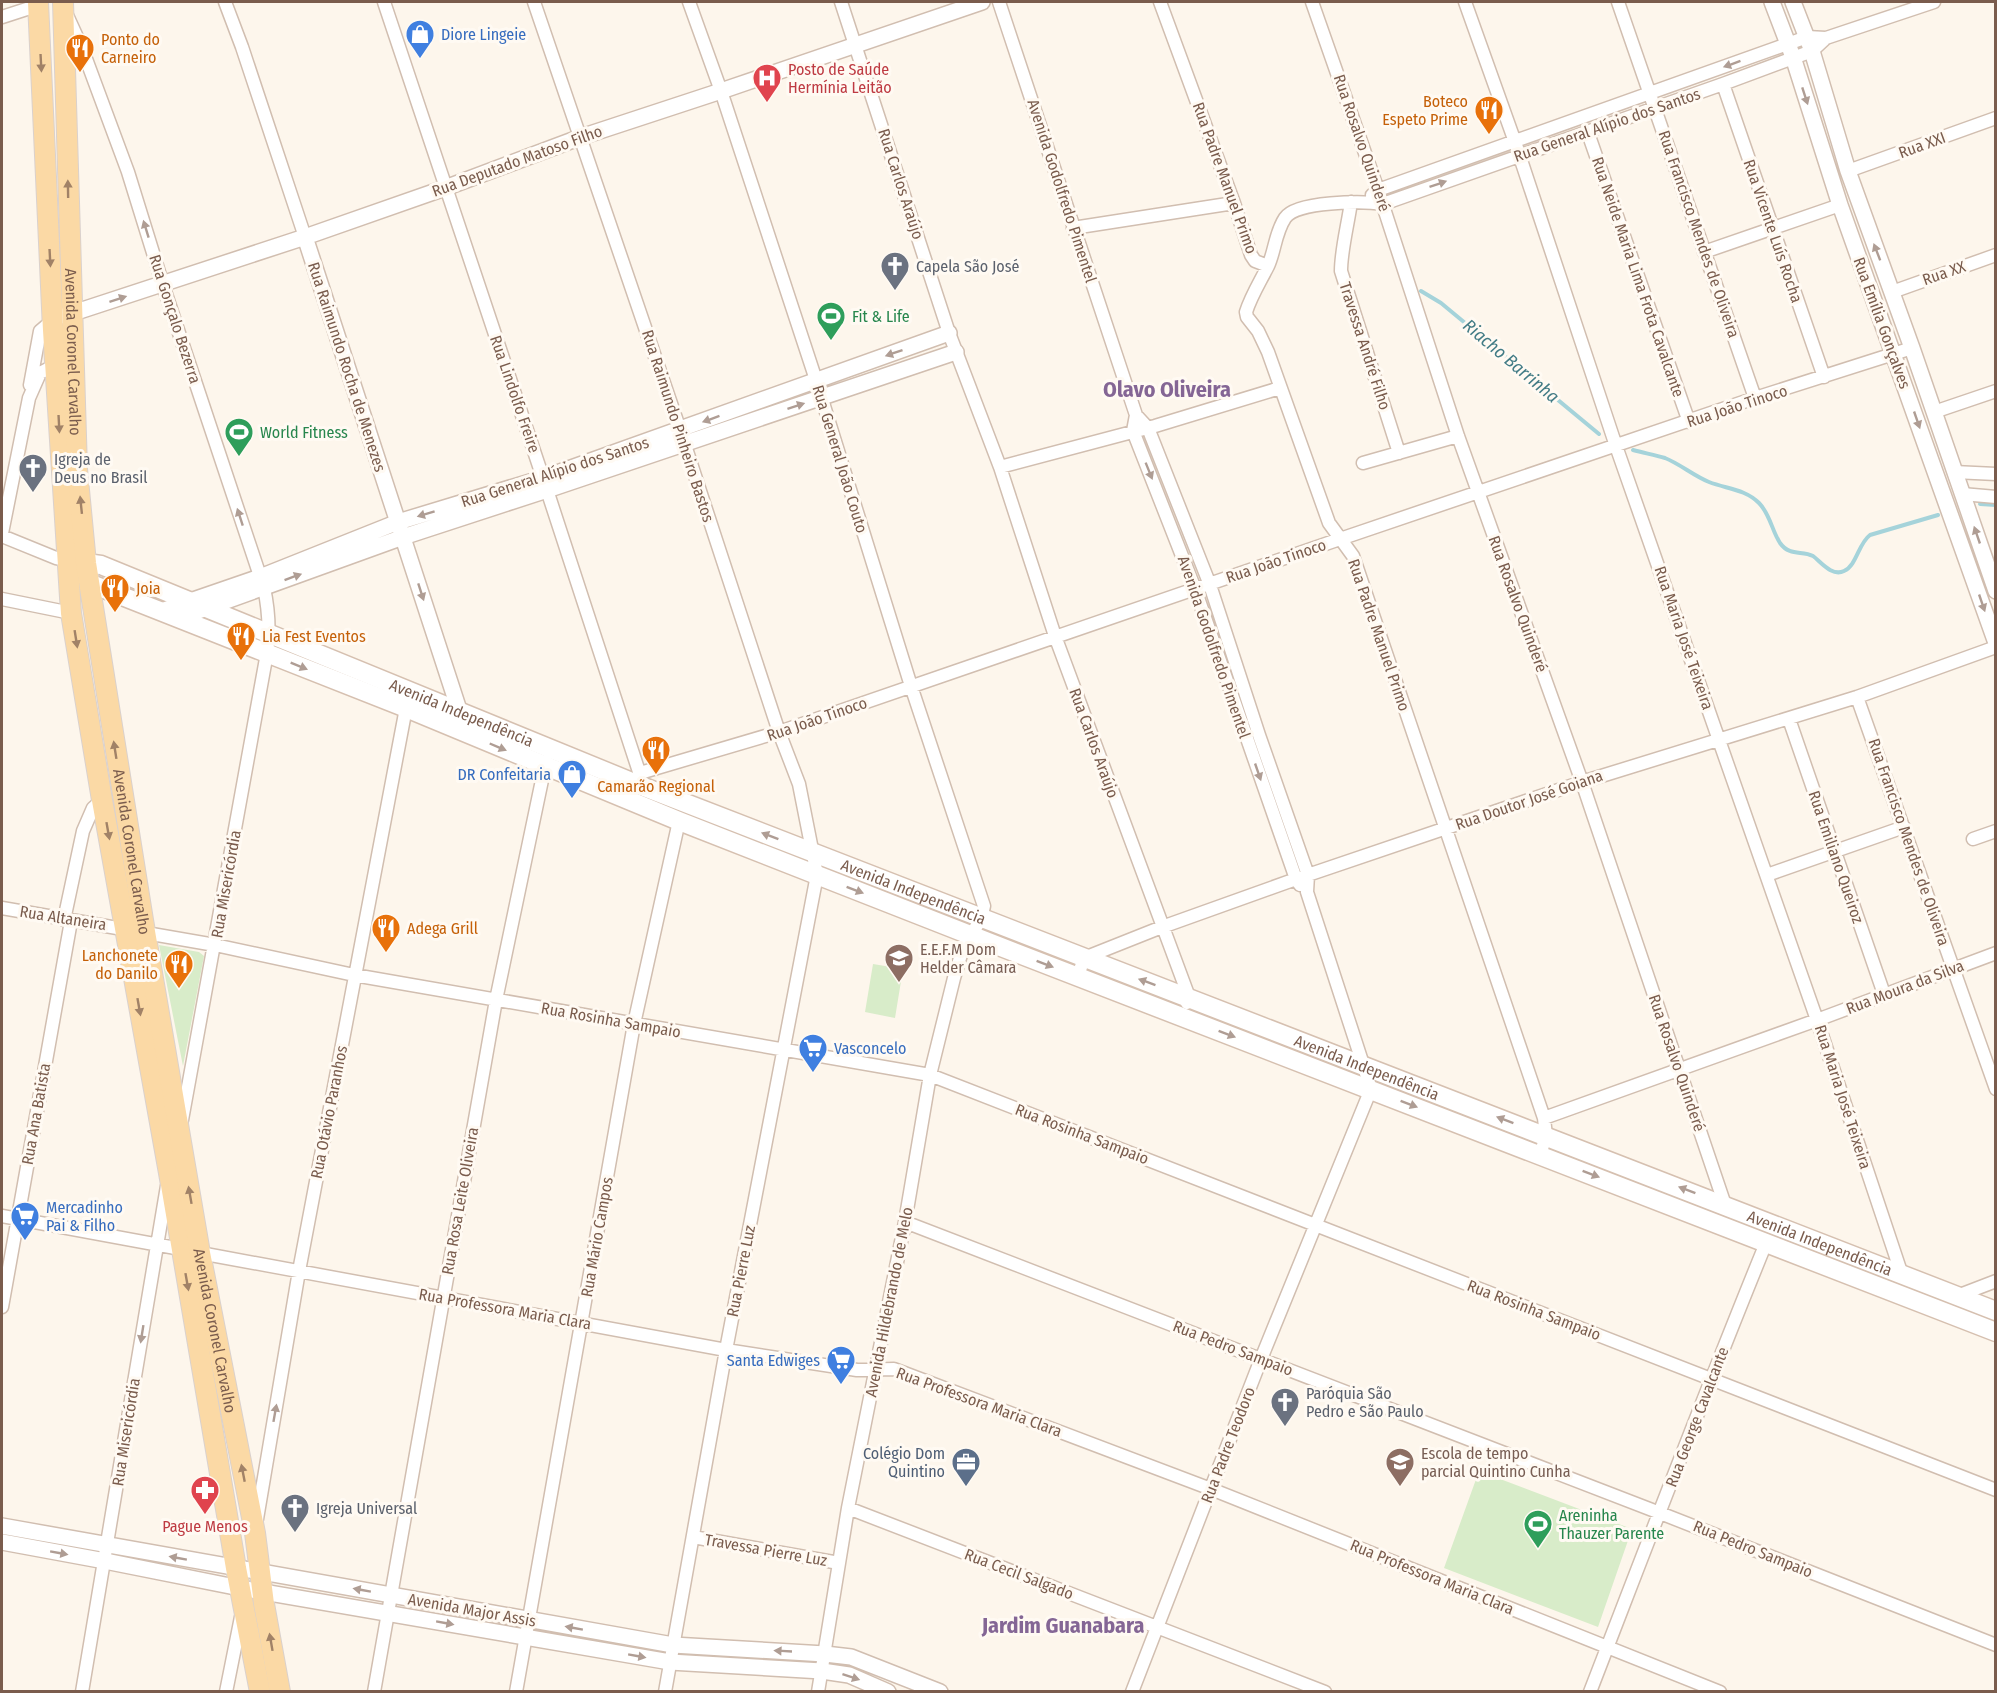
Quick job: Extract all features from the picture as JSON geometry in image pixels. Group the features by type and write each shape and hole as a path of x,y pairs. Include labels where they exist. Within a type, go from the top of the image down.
{"main road":[{"name":"Avenida Coronel Carvalho","path":"38,3 55,365 76,561 89,583 180,1133 191,1251 236,1568 260,1692"},
{"name":"Avenida Coronel Carvalho","path":"63,5 77,469 76,561 71,613 169,1173 191,1251 255,1533 280,1692"},
{"name":"Avenida Independência","path":"76,561 101,565 269,634 409,700 467,734 679,820 1995,1332"},
{"name":"Avenida Independência","path":"89,583 267,653 409,700 460,711 549,748 642,780 981,919 1364,1066 1545,1127 1725,1205 1995,1311"}],"street":[{"name":"Rua Raimundo Rocha de Menezes","path":"225,2 305,237 467,734"},
{"name":"Rua Lindolfo Freire","path":"384,2 642,780"},
{"name":"Rua Raimundo Pinheiro Bastos","path":"534,2 682,437 779,732 799,784 813,852"},
{"name":"Rua General João Couto","path":"689,2 816,380 911,686 983,901 984,911 981,919"},
{"name":"Rua Carlos Araújo","path":"841,2 949,333 1000,467 1055,636 1189,998"},
{"name":"Rua Deputado Matoso Filho","path":"53,320 305,237 581,137 982,2"},
{"name":"Avenida Godolfredo Pimentel","path":"999,2 1140,429 1296,879"},
{"name":"Rua Padre Manuel Primo","path":"1160,2 1234,202 1251,255 1256,261 1268,266 1246,312 1247,317 1263,341 1329,524 1353,556 1545,1127"},
{"name":"Rua Rosalvo Quinderé","path":"1312,2 1383,204 1458,436 1582,782 1725,1205"},
{"name":"Rua Maria José Teixeira","path":"1465,2 1515,142 1616,446 1817,1020 1902,1275"},
{"name":"Rua Francisco Mendes de Oliveira","path":"1618,2 1755,398"},
{"name":"Rua Emília Gonçalves","path":"1772,2 1791,51 1840,205 1995,645"},
{"name":"Rua Emília Gonçalves","path":"1793,2 1809,44 1848,171 1954,472 1991,563 1995,591"},
{"name":"Rua General Alípio dos Santos","path":"1357,202 1378,190 1650,94 1791,51 1934,2"},
{"path":"2,17 38,3"},
{"name":"Rua Gonçalo Bezerra","path":"63,5 103,100 128,172 163,285 262,582 269,611 269,634"},
{"name":"Rua General Alípio dos Santos","path":"1383,204 1723,84 1791,51"},
{"name":"Rua Vicente Luís Rocha","path":"1723,84 1824,377"},
{"name":"Rua XXI","path":"1848,171 1995,118"},
{"name":"Rua Neide Maria Lima Frota Cavalcante","path":"1588,133 1689,422"},
{"path":"1073,228 1234,202"},
{"path":"1268,266 1277,233 1288,214 1308,207 1357,202 1383,204"},
{"name":"Travessa André Filho","path":"1357,202 1342,253 1343,278 1399,453"},
{"path":"1704,252 1840,205"},
{"path":"1847,225 1865,219"},
{"name":"Rua XX","path":"1892,292 1995,255"},
{"path":"2,535 40,332 53,320"},
{"name":"Rua General Alípio dos Santos","path":"682,437 816,380 949,333"},
{"name":"Rua João Tinoco","path":"642,780 1340,539 1755,398 1912,348"},
{"name":"Rua General Alípio dos Santos","path":"161,611 197,605 400,530 682,437 821,398 956,352"},
{"path":"29,398 39,373 55,365"},
{"path":"1000,467 1280,388"},
{"path":"1934,412 1995,391"},
{"name":"Avenida Godolfredo Pimentel","path":"1140,429 1210,585 1308,875"},
{"path":"1364,464 1458,436"},
{"path":"1954,472 1995,474"},
{"path":"1962,494 1995,497"},
{"name":"Avenida Independência","path":"2,535 56,558 76,561"},
{"path":"2,599 71,613"},
{"name":"Rua General Alípio dos Santos","path":"179,618 197,605"},
{"name":"Rua Misericórdia","path":"180,1133 269,634"},
{"name":"Rua Doutor José Goiana","path":"1084,958 1162,927 1296,879 1582,782 1857,697 1995,645"},
{"name":"Rua Francisco Mendes de Oliveira","path":"1857,697 1995,1089"},
{"name":"Rua Otávio Paranhos","path":"255,1533 299,1271 354,975 409,700"},
{"name":"Rua Emiliano Queiroz","path":"1789,719 1884,994"},
{"path":"1246,740 1259,735"},
{"name":"Rua Rosa Leite Oliveira","path":"374,1692 496,1000 549,748"},
{"name":"Rua Ana Batista","path":"2,1306 83,831 93,808 102,800"},
{"name":"Rua Mário Campos","path":"516,1692 634,1024 679,820"},
{"path":"1767,875 1904,827"},
{"path":"1973,839 1995,831"},
{"name":"Rua Pierre Luz","path":"665,1692 726,1350 817,875 813,852"},
{"path":"1308,875 1307,892 1371,1089"},
{"path":"1296,879 1307,892"},
{"name":"Rua Altaneira","path":"2,908 125,928"},
{"name":"Avenida Hildebrando de Melo","path":"818,1692 848,1508 905,1222 930,1075 963,948 981,919"},
{"name":"Rua Rosinha Sampaio","path":"125,928 354,975 930,1075 1995,1490"},
{"name":"Rua Moura da Silva","path":"1545,1127 1680,1069 1995,953"},
{"path":"1078,976 1084,958"},
{"path":"1182,1017 1189,998"},
{"name":"Rua Padre Teodoro","path":"1132,1692 1261,1359 1371,1089"},
{"path":"1540,1155 1545,1127"},
{"name":"Rua Misericórdia","path":"82,1692 169,1173"},
{"name":"Rua Professora Maria Clara","path":"2,1216 726,1350 857,1370 894,1369 1211,1489 1720,1692"},
{"name":"Rua Pedro Sampaio","path":"905,1222 1660,1513 1995,1646"},
{"name":"Rua George Cavalcante","path":"1590,1692 1710,1378 1766,1243"},
{"path":"1957,1296 1995,1281"},
{"name":"Rua Cecil Salgado","path":"848,1508 1326,1692"},
{"name":"Avenida Major Assis","path":"2,1526 106,1553 242,1598 261,1582 390,1595 673,1645 851,1657 939,1692"},
{"name":"Travessa Pierre Luz","path":"693,1537 839,1563"},
{"name":"Avenida Major Assis","path":"2,1542 236,1568 261,1582 387,1613 670,1662 822,1671 849,1675 888,1692"},
{"path":"226,1692 242,1598"}],"green space":[{"path":"159,945 199,952 204,956 183,1066"},
{"path":"873,964 903,969 895,1018 865,1012"},
{"name":"Areninha Thauzer Parente","path":"1479,1471 1632,1529 1598,1627 1444,1568"}],"waterway":[{"name":"Riacho Barrinha","path":"1421,291 1441,303 1599,434"},
{"name":"Riacho Barrinha","path":"1633,450 1665,458 1709,482 1754,498 1763,507 1777,538 1784,547 1792,552 1813,556 1835,572 1844,571 1852,564 1870,535 1938,515"},
{"name":"Riacho Barrinha","path":"1980,504 1996,505"}],"place":[{"name":"Diore Lingeie","path":"420,60"},
{"name":"Ponto do Carneiro","path":"80,74"},
{"name":"Posto de Saúde Hermínia Leitão","path":"767,104"},
{"name":"Boteco Espeto Prime","path":"1489,136"},
{"name":"Capela São José","path":"895,292"},
{"name":"Fit & Life","path":"831,342"},
{"name":"World Fitness","path":"239,458"},
{"name":"Igreja de Deus no Brasil","path":"33,494"},
{"name":"Joia","path":"115,614"},
{"name":"Lia Fest Eventos","path":"241,662"},
{"name":"Camarão Regional","path":"656,776"},
{"name":"DR Confeitaria","path":"572,800"},
{"name":"Adega Grill","path":"386,954"},
{"name":"E.E.F.M Dom Helder Câmara","path":"899,984"},
{"name":"Lanchonete do Danilo","path":"179,990"},
{"name":"Vasconcelo","path":"813,1074"},
{"name":"Mercadinho Pai & Filho","path":"25,1242"},
{"name":"Santa Edwiges","path":"841,1386"},
{"name":"Paróquia São Pedro e São Paulo","path":"1285,1428"},
{"name":"Colégio Dom Quintino","path":"966,1488"},
{"name":"Escola de tempo parcial Quintino Cunha","path":"1400,1488"},
{"name":"Pague Menos","path":"205,1516"},
{"name":"Igreja Universal","path":"295,1534"},
{"name":"Areninha Thauzer Parente","path":"1538,1550"}],"district":[{"name":"Olavo Oliveira","path":"1167,389"},
{"name":"Jardim Guanabara","path":"1063,1625"}]}
